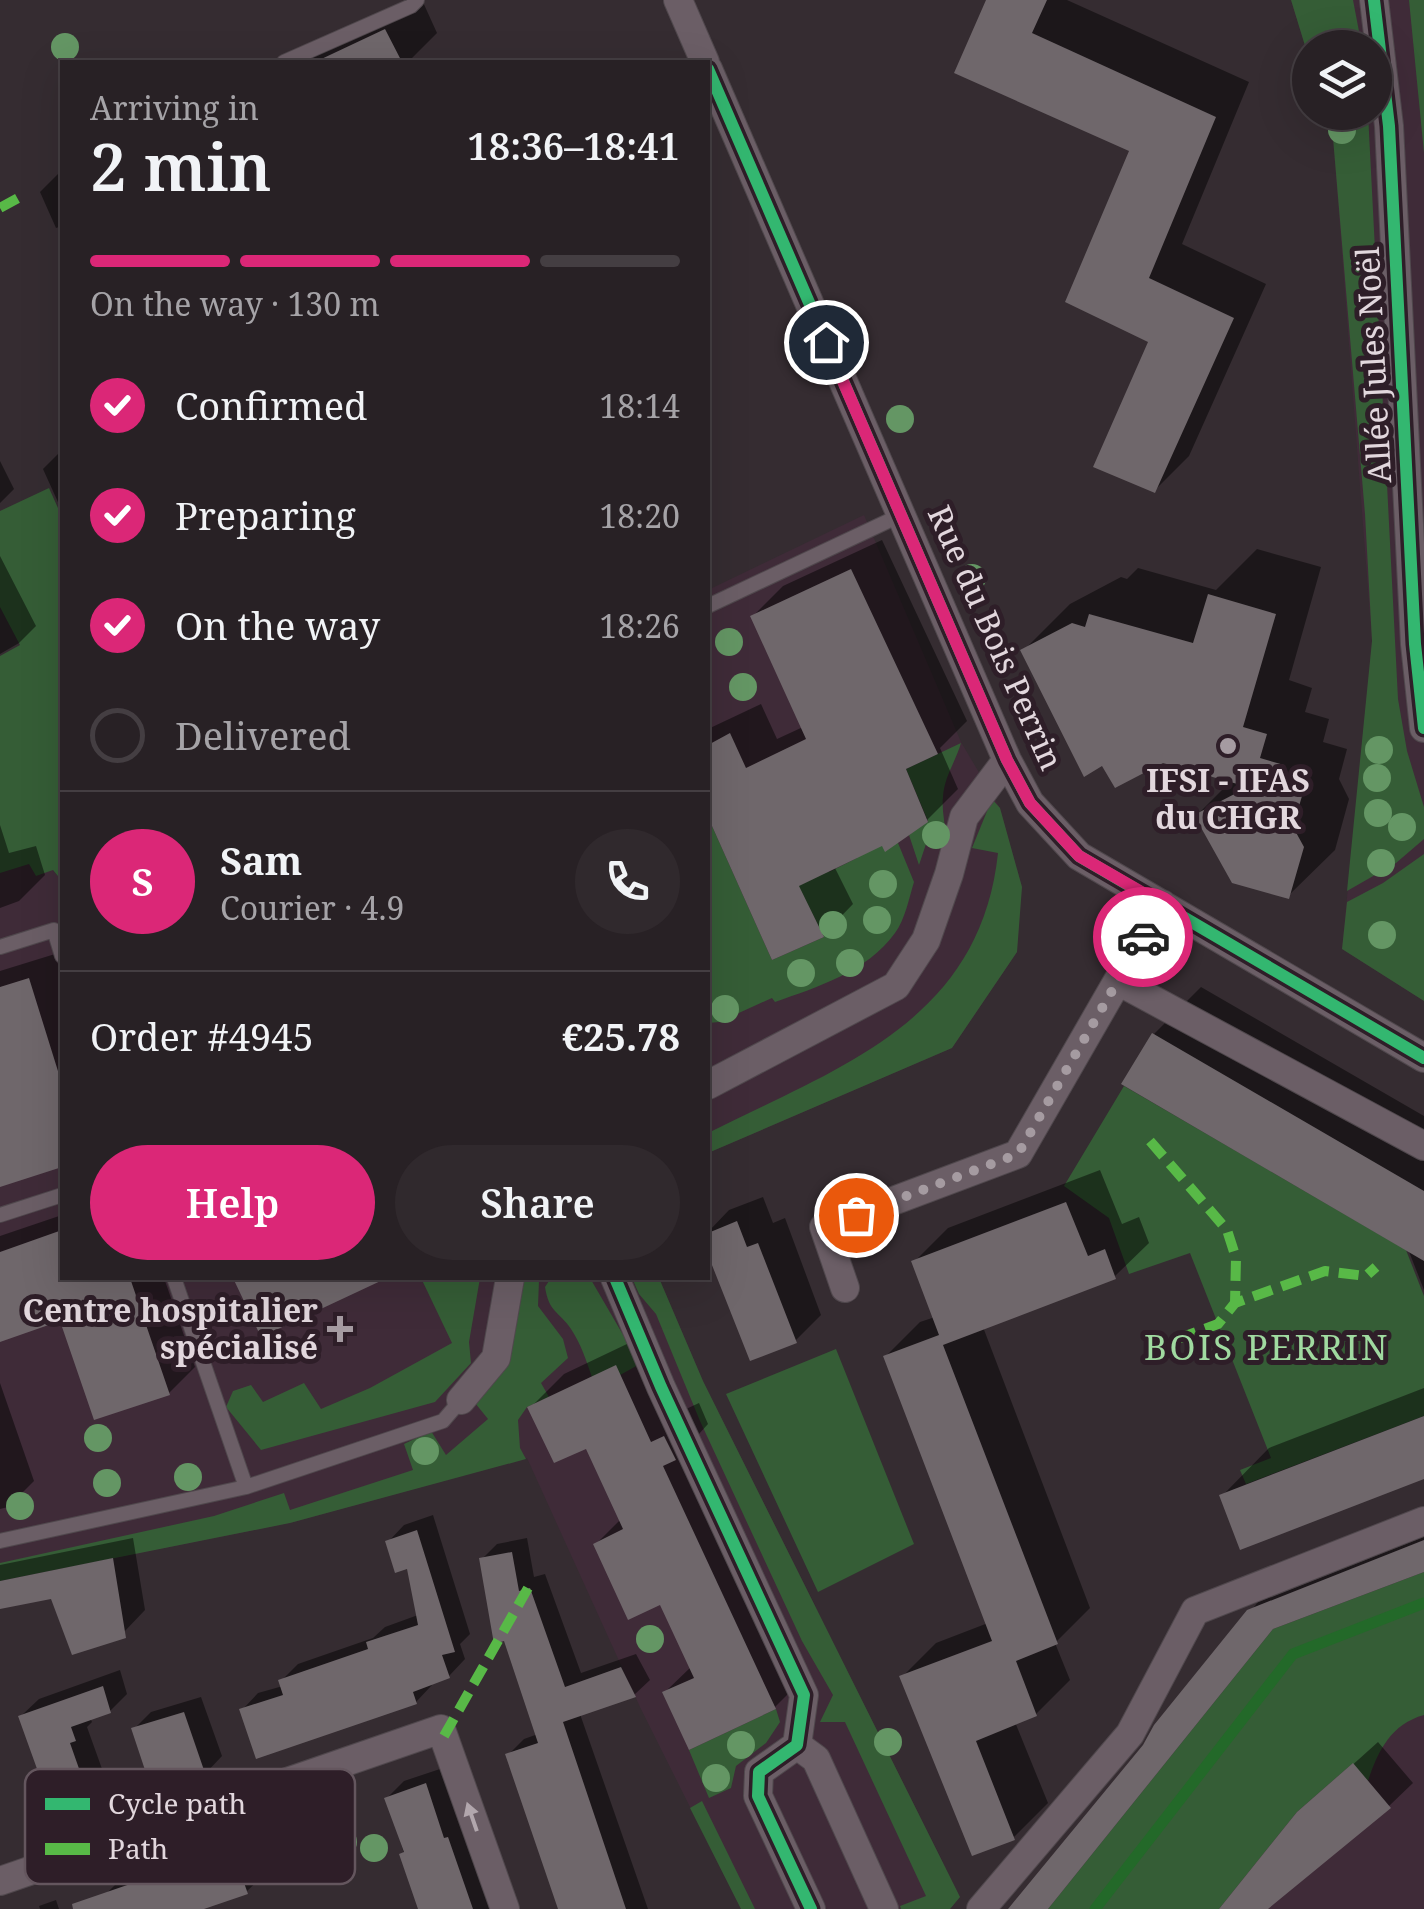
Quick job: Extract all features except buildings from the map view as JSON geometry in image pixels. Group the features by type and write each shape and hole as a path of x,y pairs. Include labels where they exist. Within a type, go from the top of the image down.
{"street":[{"name":"Rue du Bois Perrin","path":"678,0 703,60"},
{"name":"Allée Jules Noël","path":"1374,0 1388,126 1415,644 1424,728"},
{"name":"Rue du Bois Perrin","path":"710,75 1007,760 1030,803 1079,856 1424,1058"},
{"path":"710,1083 896,986 926,940 964,817 1007,760"},
{"path":"846,1288 824,1227 1018,1154 1162,904"},
{"path":"1118,981 1424,1146"},
{"path":"461,1400 496,1358 510,1280"},
{"path":"616,1280 661,1387 804,1694 797,1745 759,1772 758,1796 812,1909"},
{"path":"981,1909 1130,1734 1195,1611 1424,1521"},
{"path":"326,1769 442,1729 505,1909"},
{"path":"797,1745 816,1759 884,1909"},
{"path":"0,1881 25,1872"}],"lane":[{"path":"289,60 411,6 416,0"},
{"path":"710,605 901,514"},
{"path":"0,946 54,930 60,950"},
{"path":"0,1216 60,1196"},
{"path":"175,1280 246,1487"},
{"path":"0,1541 246,1487 443,1420 461,1400"}],"shaded area":[{"path":"1291,0 1424,0 1424,1001 1342,949 1372,641 1331,130 1392,130 1392,30 1300,30"},
{"path":"864,515 961,742 1000,808 1022,887 1017,952 952,1048 710,1152 710,589"},
{"name":"Centre hospitalier spécialisé","path":"0,745 60,879 60,1280 660,1280 703,1381 960,1897 950,1909 741,1909 640,1707 527,1458 290,1523 0,1581"},
{"path":"1424,1636 1424,1909 1145,1909"}],"green space":[{"path":"1291,0 1353,0 1359,30 1300,30"},
{"path":"1409,0 1424,0 1424,153"},
{"path":"1331,130 1369,130 1398,699 1407,751 1424,807 1424,839 1396,863 1347,891 1372,641"},
{"path":"49,488 60,513 60,879 53,870 36,876 29,864 0,873 0,656 20,645 0,607 0,511"},
{"path":"961,743 944,790 944,846 926,844 919,865 909,835 928,821 906,769"},
{"path":"992,799 1000,808 1022,887 1017,952 952,1048 710,1152 710,1132 853,1060 895,1032 933,998 964,959 986,911 998,853 972,848"},
{"path":"839,814 898,843 914,882 898,928 884,947 856,968 808,990 775,1002 772,998 710,1023 710,821 772,960 824,937 783,856 815,844 829,872 857,858"},
{"path":"1424,854 1424,1001 1342,949 1347,902"},
{"path":"1124,1086 1406,1250 1424,1296 1424,1416 1246,1484 1240,1470 1271,1458 1190,1253 1129,1274 1109,1218 1064,1186"},
{"path":"422,1280 480,1280 469,1342 471,1363 435,1402 261,1450 226,1407 233,1391 251,1385 263,1402 304,1383 321,1409 370,1388 452,1343"},
{"path":"521,1280 539,1281 538,1306 563,1339 568,1358 541,1383 549,1397 527,1407 518,1420 520,1448 526,1459 290,1523 0,1581 0,1563 214,1516 284,1493 290,1510 413,1470 404,1444 431,1431 446,1455 488,1419 471,1398"},
{"path":"550,1280 591,1280 640,1364 620,1375 592,1377 575,1335 552,1307 545,1287"},
{"path":"633,1280 660,1280 703,1381 960,1897 950,1909 901,1909 900,1906 926,1896 845,1722 820,1722 833,1695 802,1641 700,1421 656,1314"},
{"path":"836,1349 914,1544 818,1592 726,1394"},
{"path":"1424,1572 1424,1715 1403,1725 1387,1740 1368,1781 1352,1764 1297,1812 1219,1909 1048,1909 1273,1629"},
{"path":"776,1709 780,1722 766,1743 736,1766 731,1788 709,1798 689,1750"},
{"path":"702,1801 755,1909 741,1909 690,1808"}],"waterway":[{"path":"1095,1909 1293,1654 1424,1603"}],"marked path":[{"path":"0,208 18,198"},
{"path":"1150,1141 1227,1230 1236,1258 1235,1303"},
{"path":"1177,1339 1218,1324 1235,1303 1325,1271 1366,1276 1376,1267"},
{"path":"444,1736 528,1588"}],"cycle path":[{"path":"1374,0 1389,126 1415,644 1424,728"},
{"path":"710,74 1007,760 1030,803 1079,856 1424,1058"},
{"path":"616,1280 661,1387 804,1695 797,1745 759,1772 758,1796 811,1909"}],"way so far":[{"path":"856,1215 1018,1154 1143,937"}],"place":[{"name":"IFSI - IFAS du CHGR","path":"1228,746"},
{"name":"Centre hospitalier spécialisé","path":"340,1329"}],"district":[{"name":"BOIS PERRIN","path":"1267,1348"}],"route":[{"path":"826,342 1007,760 1030,803 1079,856 1162,904 1143,937"}]}
